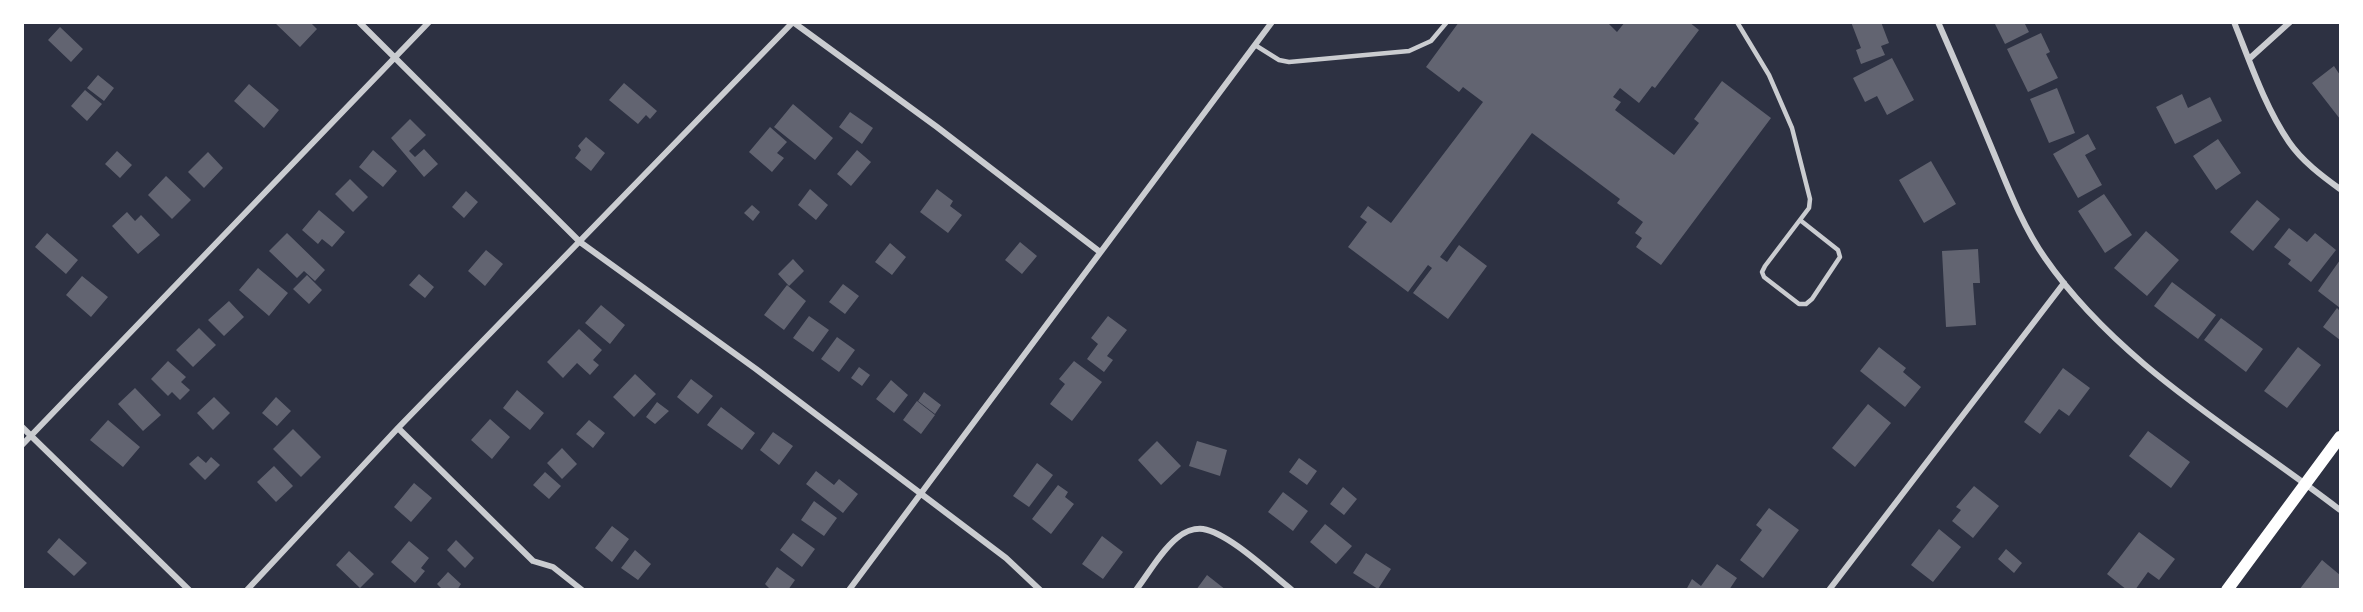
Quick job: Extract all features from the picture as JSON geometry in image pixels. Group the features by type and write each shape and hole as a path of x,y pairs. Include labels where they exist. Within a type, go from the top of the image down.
{"main road":[{"path":"2227,590 2340,437"}],"street":[{"path":"359,22 393,59 580,242 756,369 921,493 1006,558 1040,590"},
{"path":"22,445 429,22"},
{"path":"247,590 398,428 793,22 937,127 1100,252"},
{"path":"849,590 1272,22"},
{"path":"1938,22 2010,194 2043,256 2064,283 2104,330 2137,358 2340,510"},
{"path":"2234,22 2278,125 2304,160 2340,189"},
{"path":"2249,60 2290,22"},
{"path":"1829,590 2064,283"},
{"path":"22,427 189,590"},
{"path":"398,428 533,561 553,567 582,590"},
{"path":"1136,590 1179,536 1197,529 1217,534 1292,590"}],"lane":[{"path":"1255,45 1279,60 1289,62 1408,51 1431,40 1447,22"},
{"path":"1737,22 1769,75 1792,128 1810,199 1809,208 1800,220 1762,272 1764,277 1799,304 1806,304 1812,299 1840,257 1838,250 1800,220"}],"building":[{"path":"274,22 310,22 317,29 300,47"},
{"path":"1459,22 1607,22 1617,32 1625,22 1689,22 1699,30 1655,88 1652,86 1639,103 1620,88 1613,97 1621,102 1615,110 1674,155 1699,123 1694,119 1722,81 1771,118 1661,265 1636,247 1642,238 1635,233 1643,222 1617,203 1620,199 1532,133 1440,257 1447,262 1459,245 1487,266 1448,319 1413,293 1432,268 1428,265 1408,292 1348,247 1367,222 1360,217 1368,206 1391,223 1483,102 1463,87 1459,92 1426,67"},
{"path":"1851,22 1881,22 1889,43 1881,46 1885,55 1861,64 1856,50 1861,48"},
{"path":"1994,22 2024,22 2029,32 2005,44"},
{"path":"60,27 83,49 71,62 48,40"},
{"path":"2041,33 2050,52 2046,54 2058,78 2028,92 2007,49"},
{"path":"1892,58 1914,100 1887,115 1877,96 1865,102 1853,78"},
{"path":"2334,66 2340,75 2340,119 2312,83"},
{"path":"98,75 114,88 104,101 87,88"},
{"path":"624,83 657,111 650,119 646,115 638,124 609,100"},
{"path":"249,84 279,110 264,128 234,101"},
{"path":"2057,88 2075,133 2049,143 2030,99"},
{"path":"85,90 102,104 87,121 71,106"},
{"path":"2182,94 2188,108 2210,97 2222,121 2175,144 2156,107"},
{"path":"793,104 833,138 815,160 774,127"},
{"path":"850,112 873,128 862,144 839,127"},
{"path":"410,119 426,135 409,151 415,157 424,149 438,164 424,177 391,138"},
{"path":"770,127 787,142 777,153 784,158 772,172 749,152"},
{"path":"2088,134 2096,149 2085,155 2102,185 2078,198 2053,154"},
{"path":"586,137 605,153 591,171 575,158 581,150 578,146"},
{"path":"2218,139 2241,173 2216,190 2193,156"},
{"path":"373,150 397,171 383,187 359,167"},
{"path":"857,150 871,162 851,186 837,174"},
{"path":"117,151 132,165 120,178 105,164"},
{"path":"208,152 223,168 204,188 188,172"},
{"path":"1931,161 1956,204 1924,223 1899,180"},
{"path":"166,176 191,200 172,219 148,195"},
{"path":"350,179 368,197 353,212 335,194"},
{"path":"810,189 828,205 816,220 798,205"},
{"path":"937,189 953,201 950,206 962,215 948,233 920,212"},
{"path":"466,191 478,202 464,218 452,207"},
{"path":"2104,194 2132,235 2105,253 2078,211"},
{"path":"2257,200 2280,219 2253,251 2230,232"},
{"path":"752,205 760,212 753,221 744,213"},
{"path":"319,210 345,232 332,247 322,239 318,244 302,230"},
{"path":"127,212 135,221 141,215 160,235 138,254 112,226"},
{"path":"2289,228 2307,242 2315,233 2336,250 2311,282 2288,264 2291,260 2274,247"},
{"path":"2146,231 2179,260 2147,296 2114,268"},
{"path":"47,233 78,260 66,274 35,247"},
{"path":"287,233 325,270 315,281 304,271 297,278 269,251"},
{"path":"1020,242 1037,256 1022,274 1005,260"},
{"path":"890,243 906,257 892,275 875,262"},
{"path":"1978,249 1980,283 1973,283 1976,325 1946,327 1942,251"},
{"path":"486,250 503,264 485,286 468,271"},
{"path":"793,259 804,271 789,286 778,274"},
{"path":"2340,260 2340,308 2318,291"},
{"path":"258,268 288,293 269,316 239,290"},
{"path":"419,274 434,287 425,298 409,285"},
{"path":"307,275 322,290 309,304 293,289"},
{"path":"82,276 108,297 91,317 66,295"},
{"path":"2172,282 2216,315 2198,339 2154,306"},
{"path":"843,284 859,296 845,314 829,302"},
{"path":"787,285 806,301 784,330 764,315"},
{"path":"229,301 244,317 224,336 208,320"},
{"path":"601,305 625,325 610,344 585,323"},
{"path":"2337,308 2340,311 2340,340 2323,327"},
{"path":"809,316 829,330 813,352 793,338"},
{"path":"1108,316 1127,330 1107,356 1113,360 1104,372 1087,359 1098,344 1091,338"},
{"path":"2221,318 2263,349 2246,372 2204,340"},
{"path":"199,328 216,345 193,367 176,350"},
{"path":"579,329 602,350 593,360 599,365 590,375 577,363 563,378 547,362"},
{"path":"837,337 855,350 839,372 821,359"},
{"path":"1879,347 1906,368 1903,372 1921,387 1905,407 1860,371"},
{"path":"2298,347 2321,365 2287,408 2264,391"},
{"path":"168,361 186,377 181,382 190,390 180,400 172,392 168,396 151,379"},
{"path":"1074,361 1102,382 1072,421 1050,404 1065,384 1059,379"},
{"path":"859,367 870,375 862,386 851,378"},
{"path":"2063,368 2090,388 2069,416 2059,409 2040,434 2024,422"},
{"path":"635,374 656,394 634,417 613,397"},
{"path":"691,379 713,396 698,414 677,397"},
{"path":"891,380 908,395 894,413 876,399"},
{"path":"135,388 161,415 143,431 118,404"},
{"path":"517,390 544,413 530,430 503,408"},
{"path":"924,392 941,405 935,414 918,401"},
{"path":"214,397 230,413 213,430 197,413"},
{"path":"276,397 291,411 277,426 262,413"},
{"path":"917,401 935,415 921,434 903,420"},
{"path":"657,402 669,411 655,424 646,417"},
{"path":"1868,404 1891,423 1855,467 1832,448"},
{"path":"721,407 755,433 742,450 707,425"},
{"path":"490,419 510,437 492,459 471,440"},
{"path":"108,420 140,447 123,467 90,440"},
{"path":"589,420 605,433 593,448 576,434"},
{"path":"293,429 321,457 301,477 273,449"},
{"path":"2148,431 2190,462 2171,488 2129,456"},
{"path":"773,432 793,446 779,465 760,450"},
{"path":"1157,441 1181,466 1161,485 1138,460"},
{"path":"1197,441 1227,450 1220,476 1189,466"},
{"path":"562,448 577,464 562,479 547,463"},
{"path":"198,456 206,463 211,457 220,465 205,480 189,464"},
{"path":"1299,458 1317,471 1307,485 1289,472"},
{"path":"1037,463 1053,475 1029,507 1013,496"},
{"path":"274,466 293,486 276,502 257,482"},
{"path":"816,471 834,485 839,479 858,494 843,513 806,484"},
{"path":"545,472 561,486 549,499 533,485"},
{"path":"414,483 432,498 411,522 394,507"},
{"path":"1058,485 1068,492 1065,497 1074,504 1051,534 1032,519"},
{"path":"1974,486 1999,506 1973,538 1952,521 1961,510 1956,507"},
{"path":"1343,487 1357,499 1344,515 1330,504"},
{"path":"1283,492 1308,511 1293,531 1268,512"},
{"path":"814,501 837,518 824,536 801,520"},
{"path":"1769,508 1799,530 1763,578 1740,560 1762,530 1756,525"},
{"path":"1325,524 1352,546 1336,564 1310,542"},
{"path":"612,526 629,539 612,562 595,548"},
{"path":"1939,529 1961,547 1933,582 1911,565"},
{"path":"2139,532 2175,559 2159,580 2148,572 2135,590 2127,590 2107,574"},
{"path":"793,533 815,549 802,567 780,550"},
{"path":"1102,536 1123,552 1103,579 1082,564"},
{"path":"59,538 87,563 74,576 47,552"},
{"path":"456,540 474,558 465,568 447,550"},
{"path":"409,541 429,558 421,568 425,571 415,583 391,562"},
{"path":"2006,549 2022,563 2014,573 1998,559"},
{"path":"635,550 651,564 638,580 621,568"},
{"path":"349,551 374,574 360,588 336,565"},
{"path":"1366,553 1391,569 1378,589 1353,573"},
{"path":"2322,560 2340,575 2340,590 2299,590"},
{"path":"1717,564 1737,578 1729,590 1686,590 1692,579 1701,586"},
{"path":"777,567 795,580 788,590 771,590 765,584"},
{"path":"448,572 461,584 457,590 443,590 437,584"},
{"path":"1207,575 1226,590 1196,590"}]}
